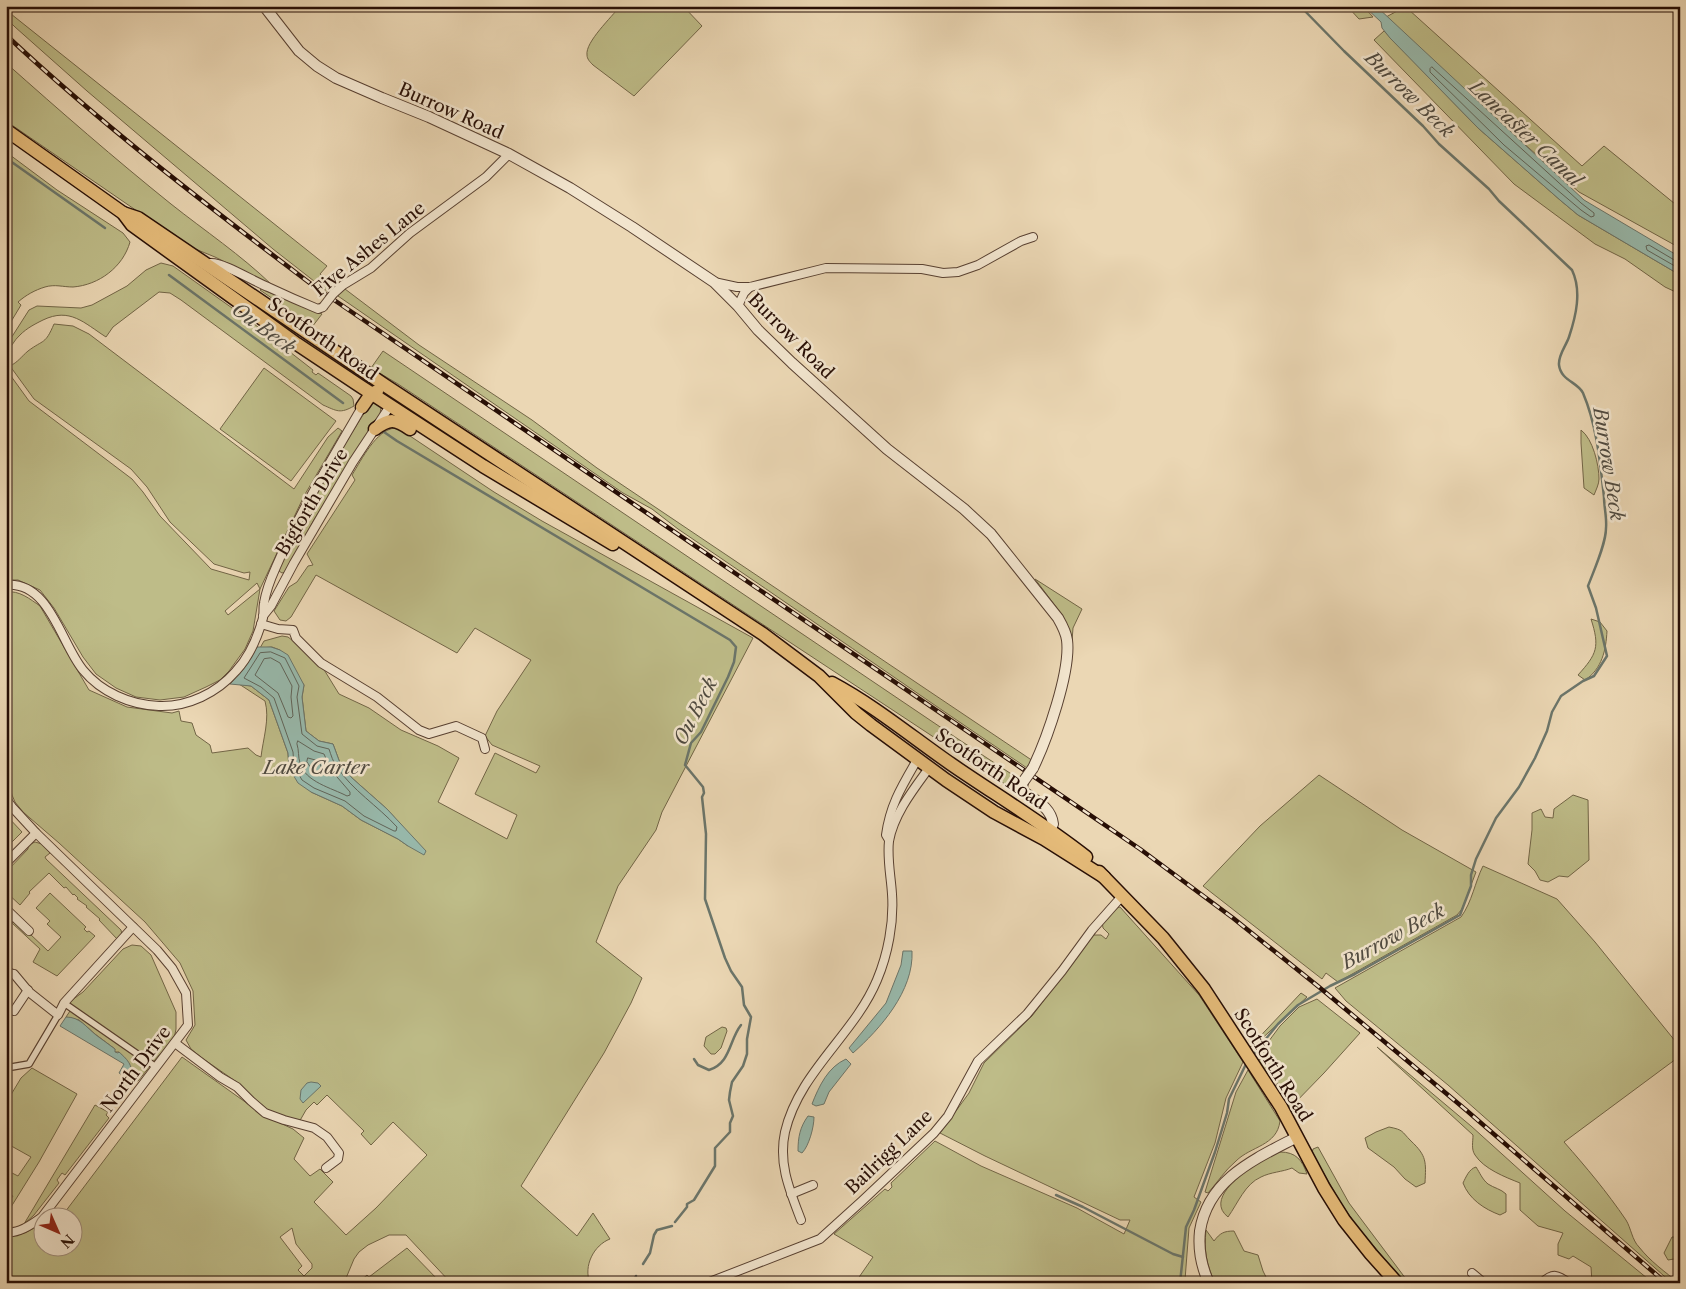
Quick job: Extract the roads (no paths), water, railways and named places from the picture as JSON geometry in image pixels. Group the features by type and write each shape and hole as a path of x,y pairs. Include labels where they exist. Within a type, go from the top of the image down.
{"main road":[{"name":"Scotforth Road","path":"6,130 123,213 138,218 160,239 205,270 304,330 389,388 751,625 819,676 856,713 1047,835 1087,858 1164,938 1214,1002 1268,1087 1344,1220 1397,1283"},
{"name":"Scotforth Road","path":"205,270 297,344 482,466 607,541 666,570"},
{"path":"360,386 363,398 362,407"},
{"path":"362,407 372,394 389,388 390,406"},
{"path":"375,429 388,421 397,421 572,528 607,541"},
{"name":"Scotforth Road","path":"819,676 854,695 924,755 929,768 1001,816 1047,835"}],"street":[{"name":"Burrow Road","path":"264,6 299,51 330,74 509,154 570,188 714,282 758,330 800,371 887,449 964,509 991,534 1058,618 1067,639 1066,664 1059,696 1033,768 1023,782 1022,788 1024,792 1043,805 1050,813 1052,824 1047,835"},
{"path":"272,16 278,6"},
{"name":"Five Ashes Lane","path":"205,270 214,262 318,309 323,307 343,285 371,268 410,233 486,177 509,154"},
{"path":"714,282 737,287 750,287 826,268 922,269 943,273 958,272 978,265 1021,241 1033,237"},
{"path":"738,306 744,293 750,287"},
{"name":"Bigforth Drive","path":"6,585 17,585 36,594 50,609 77,662 98,685 120,698 146,704 171,706 206,695 218,688 241,665 254,642 262,620 329,502 390,406"},
{"name":"Bigforth Drive","path":"262,620 264,603 274,570 309,498 362,407"},
{"path":"262,620 271,628 293,630 296,638 321,663 377,698 419,730 430,734 456,726 482,738 485,749"},
{"path":"890,840 886,835 891,809 900,788 924,755"},
{"path":"801,1220 784,1172 784,1139 789,1120 811,1076 863,1007 876,982 883,964 892,924 890,840 897,818 906,800 929,768"},
{"name":"North Drive","path":"6,799 36,833 157,950 172,968 186,993 188,1025 42,1217 22,1230 6,1232"},
{"path":"6,863 36,833"},
{"name":"Bailrigg Lane","path":"707,1283 820,1239 869,1194 934,1133 953,1107 978,1061 1038,1000 1062,972 1092,930 1123,895"},
{"path":"6,908 29,931"},
{"path":"6,923 14,916"},
{"path":"6,1068 30,1064 64,1003 133,927"},
{"path":"6,969 14,974 28,990 58,1015"},
{"path":"14,1011 28,990"},
{"path":"64,1003 156,1067"},
{"path":"175,1044 237,1087 265,1113 314,1128 328,1137 339,1153 338,1159 326,1168"},
{"path":"1209,1283 1202,1270 1198,1245 1202,1218 1210,1200 1221,1185 1239,1170 1262,1155 1297,1137"},
{"path":"791,1194 813,1185"},
{"path":"1472,1273 1484,1283"},
{"path":"1542,1283 1548,1277 1557,1276 1570,1283"}],"water":[{"path":"1364,6 1376,6 1584,200 1680,257 1680,275 1578,215 1560,200 1478,128 1390,38 1382,28 1381,22"},
{"name":"Lake Carter","path":"257,647 271,647 288,655 304,685 302,697 306,731 319,741 333,744 340,763 352,778 387,809 426,851 424,855 361,820 342,806 311,792 298,783 289,768 288,753 269,700 251,686 230,684 246,665"},
{"path":"903,951 912,951 911,966 901,995 884,1021 853,1053 849,1048 886,1003 901,965"},
{"path":"66,1017 79,1021 115,1049 115,1052 119,1052 131,1067 129,1079 119,1073 124,1064 60,1026"},
{"path":"846,1059 851,1064 829,1092 824,1104 816,1106 812,1104 829,1072"},
{"path":"307,1083 318,1083 321,1086 303,1103 300,1099 301,1090"},
{"path":"808,1116 814,1117 813,1126 809,1141 802,1153 798,1151 799,1137 801,1128"}],"waterway":[{"name":"Burrow Beck","path":"1252,1056 1278,1024 1298,1005 1460,915 1471,886 1471,875 1476,859 1496,818 1519,787 1535,758 1547,731 1552,712 1561,696 1594,676 1607,656 1596,608 1588,586 1602,549 1606,528 1597,444 1592,418 1583,393 1581,389 1563,375 1559,365 1576,312 1577,286 1572,270 1499,201 1489,189 1439,144 1423,126 1300,6"},
{"name":"Ou Beck","path":"6,158 105,228"},
{"name":"Ou Beck","path":"169,275 343,403"},
{"name":"Ou Beck","path":"384,432 730,640 736,647 734,662 728,677 701,732 691,743 685,765 703,787 704,793 702,797 706,834 705,899 725,958 742,987 744,1005 751,1017 747,1039 747,1054 743,1066 732,1082 730,1092 729,1100 733,1116 730,1123 730,1132 715,1148 715,1166 694,1200 687,1204 687,1207 675,1222"},
{"path":"694,1059 698,1065 709,1070 716,1067 726,1057 741,1025"},
{"name":"Burrow Beck","path":"1180,1283 1186,1227 1215,1152 1227,1113 1229,1099 1247,1062"},
{"path":"1056,1195 1173,1254 1183,1257"},
{"name":"Ou Beck","path":"643,1264 650,1253 657,1230 672,1226"},
{"name":"Ou Beck","path":"633,1283 636,1276"}],"railway":[{"path":"6,35 118,134 315,287 1140,849 1233,918 1466,1110 1666,1283"}],"water label":[{"name":"Lancaster Canal","path":"1526,133"}]}
